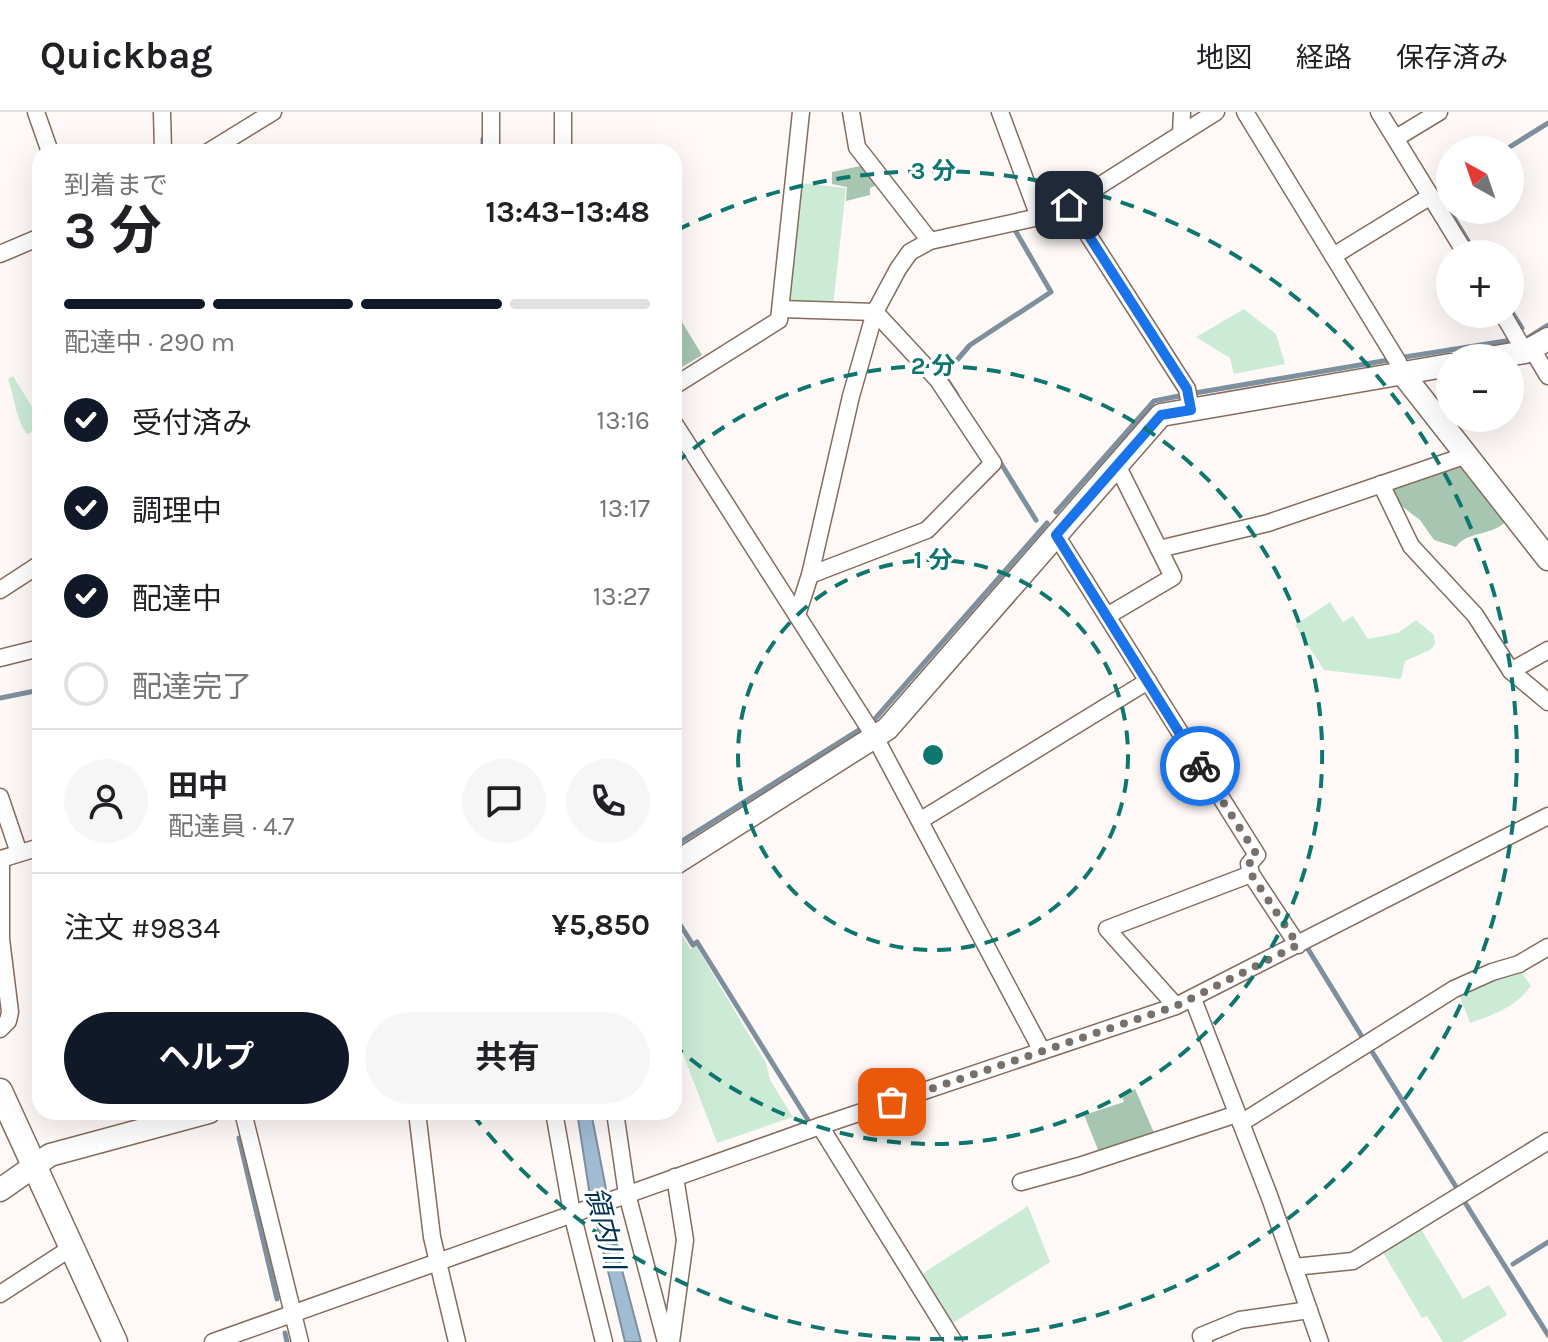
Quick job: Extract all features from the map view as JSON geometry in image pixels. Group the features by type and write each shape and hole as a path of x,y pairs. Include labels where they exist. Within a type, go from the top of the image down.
{"main road":[{"path":"0,1091 115,1342"}],"street":[{"path":"36,112 47,144"},
{"path":"162,112 163,144"},
{"path":"237,144 273,112"},
{"path":"477,112 483,121 491,119 491,144"},
{"path":"563,112 563,144"},
{"path":"682,381 779,320 801,112"},
{"path":"851,112 857,147 930,241"},
{"path":"1000,112 1039,217"},
{"path":"1181,134 1182,112"},
{"path":"797,615 810,575 851,396 875,312 910,252 930,241 1039,217 1069,205 1216,112"},
{"path":"1245,112 1402,373 1548,559"},
{"path":"1379,112 1458,240"},
{"path":"1396,138 1439,112"},
{"path":"1333,256 1431,196"},
{"path":"1069,205 1187,389 1191,410"},
{"path":"2,247 32,239"},
{"path":"781,309 875,312 938,380 993,463 927,530 810,575"},
{"path":"1517,328 1535,347 1548,376"},
{"path":"682,859 876,739 887,729 1161,415 1436,367"},
{"path":"682,435 876,739 1042,1051"},
{"path":"1159,549 1268,523 1467,455"},
{"path":"1107,616 1173,577 1117,465"},
{"path":"1381,484 1411,546 1475,615 1511,671 1548,702"},
{"path":"1056,535 1257,855 1249,864 1251,874 1298,945"},
{"path":"0,590 32,569"},
{"path":"0,658 32,650"},
{"path":"1511,671 1548,650"},
{"path":"921,820 1148,681"},
{"path":"0,797 19,853"},
{"path":"213,1342 820,1126 1176,1006 1546,822"},
{"path":"0,1029 8,1021 10,1012 1,939 1,859 32,849"},
{"path":"1176,1006 1107,929 1251,874"},
{"path":"1021,1182 1239,1118 1454,989 1519,964 1548,947"},
{"path":"1193,999 1320,1342"},
{"path":"0,1190 50,1155 179,1120"},
{"path":"245,1120 300,1342"},
{"path":"418,1120 432,1237 457,1342"},
{"path":"556,1120 604,1342"},
{"path":"616,1120 622,1196 669,1342"},
{"path":"820,1126 954,1342"},
{"path":"1294,1267 1353,1261 1548,1141"},
{"path":"669,1342 685,1240 675,1177"},
{"path":"0,1294 71,1248"},
{"path":"1204,1342 1201,1336 1240,1320 1309,1310"}],"green space":[{"path":"865,165 880,184 870,188 870,195 846,201 847,187 832,184 832,172"},
{"path":"800,183 846,188 833,307 787,302"},
{"path":"1244,309 1276,334 1285,364 1234,374 1230,358 1196,337"},
{"path":"682,322 702,355 682,367"},
{"path":"13,376 32,407 32,432 27,434 23,428 8,379"},
{"path":"1462,464 1507,520 1496,529 1467,538 1456,547 1434,540 1420,520 1399,504 1390,487"},
{"path":"1330,602 1343,622 1353,616 1368,639 1398,633 1416,620 1434,635 1435,644 1430,650 1405,661 1401,679 1324,670 1295,625"},
{"path":"682,935 690,949 696,946 766,1063 770,1080 793,1117 717,1143 682,1051"},
{"path":"1519,969 1531,986 1525,993 1504,1009 1470,1023 1458,992"},
{"path":"1135,1089 1155,1135 1099,1152 1084,1115 1124,1102 1121,1094"},
{"path":"1028,1206 1050,1262 948,1326 917,1277"},
{"path":"1419,1226 1463,1299 1489,1285 1507,1315 1461,1342 1443,1342 1427,1316 1422,1318 1381,1249"}],"water":[{"name":"領内川","path":"578,1120 593,1120 621,1266 641,1342 625,1342 590,1196"}],"waterway":[{"path":"1524,138 1548,123"},
{"path":"483,139 483,144"},
{"path":"1458,224 1467,240"},
{"path":"957,395 944,375 970,345 1051,292 1015,230"},
{"path":"1529,337 1548,325"},
{"path":"1405,357 1512,340"},
{"path":"1195,393 1389,360"},
{"path":"1056,512 1154,401 1179,396"},
{"path":"997,457 1036,520"},
{"path":"874,720 1047,523"},
{"path":"0,698 32,692"},
{"path":"682,841 862,728"},
{"path":"682,928 693,945 697,942 808,1120"},
{"path":"1308,949 1364,1040"},
{"path":"1371,1050 1458,1190"},
{"path":"239,1138 277,1299"},
{"path":"1464,1201 1548,1335"},
{"path":"1513,1264 1548,1242"},
{"path":"285,1333 287,1342"}],"way so far":[{"path":"892,1102 1176,1006 1298,945 1251,874 1249,864 1257,855 1200,766"}],"route":[{"path":"1069,205 1187,389 1191,410 1161,415 1056,535 1200,766"}]}
